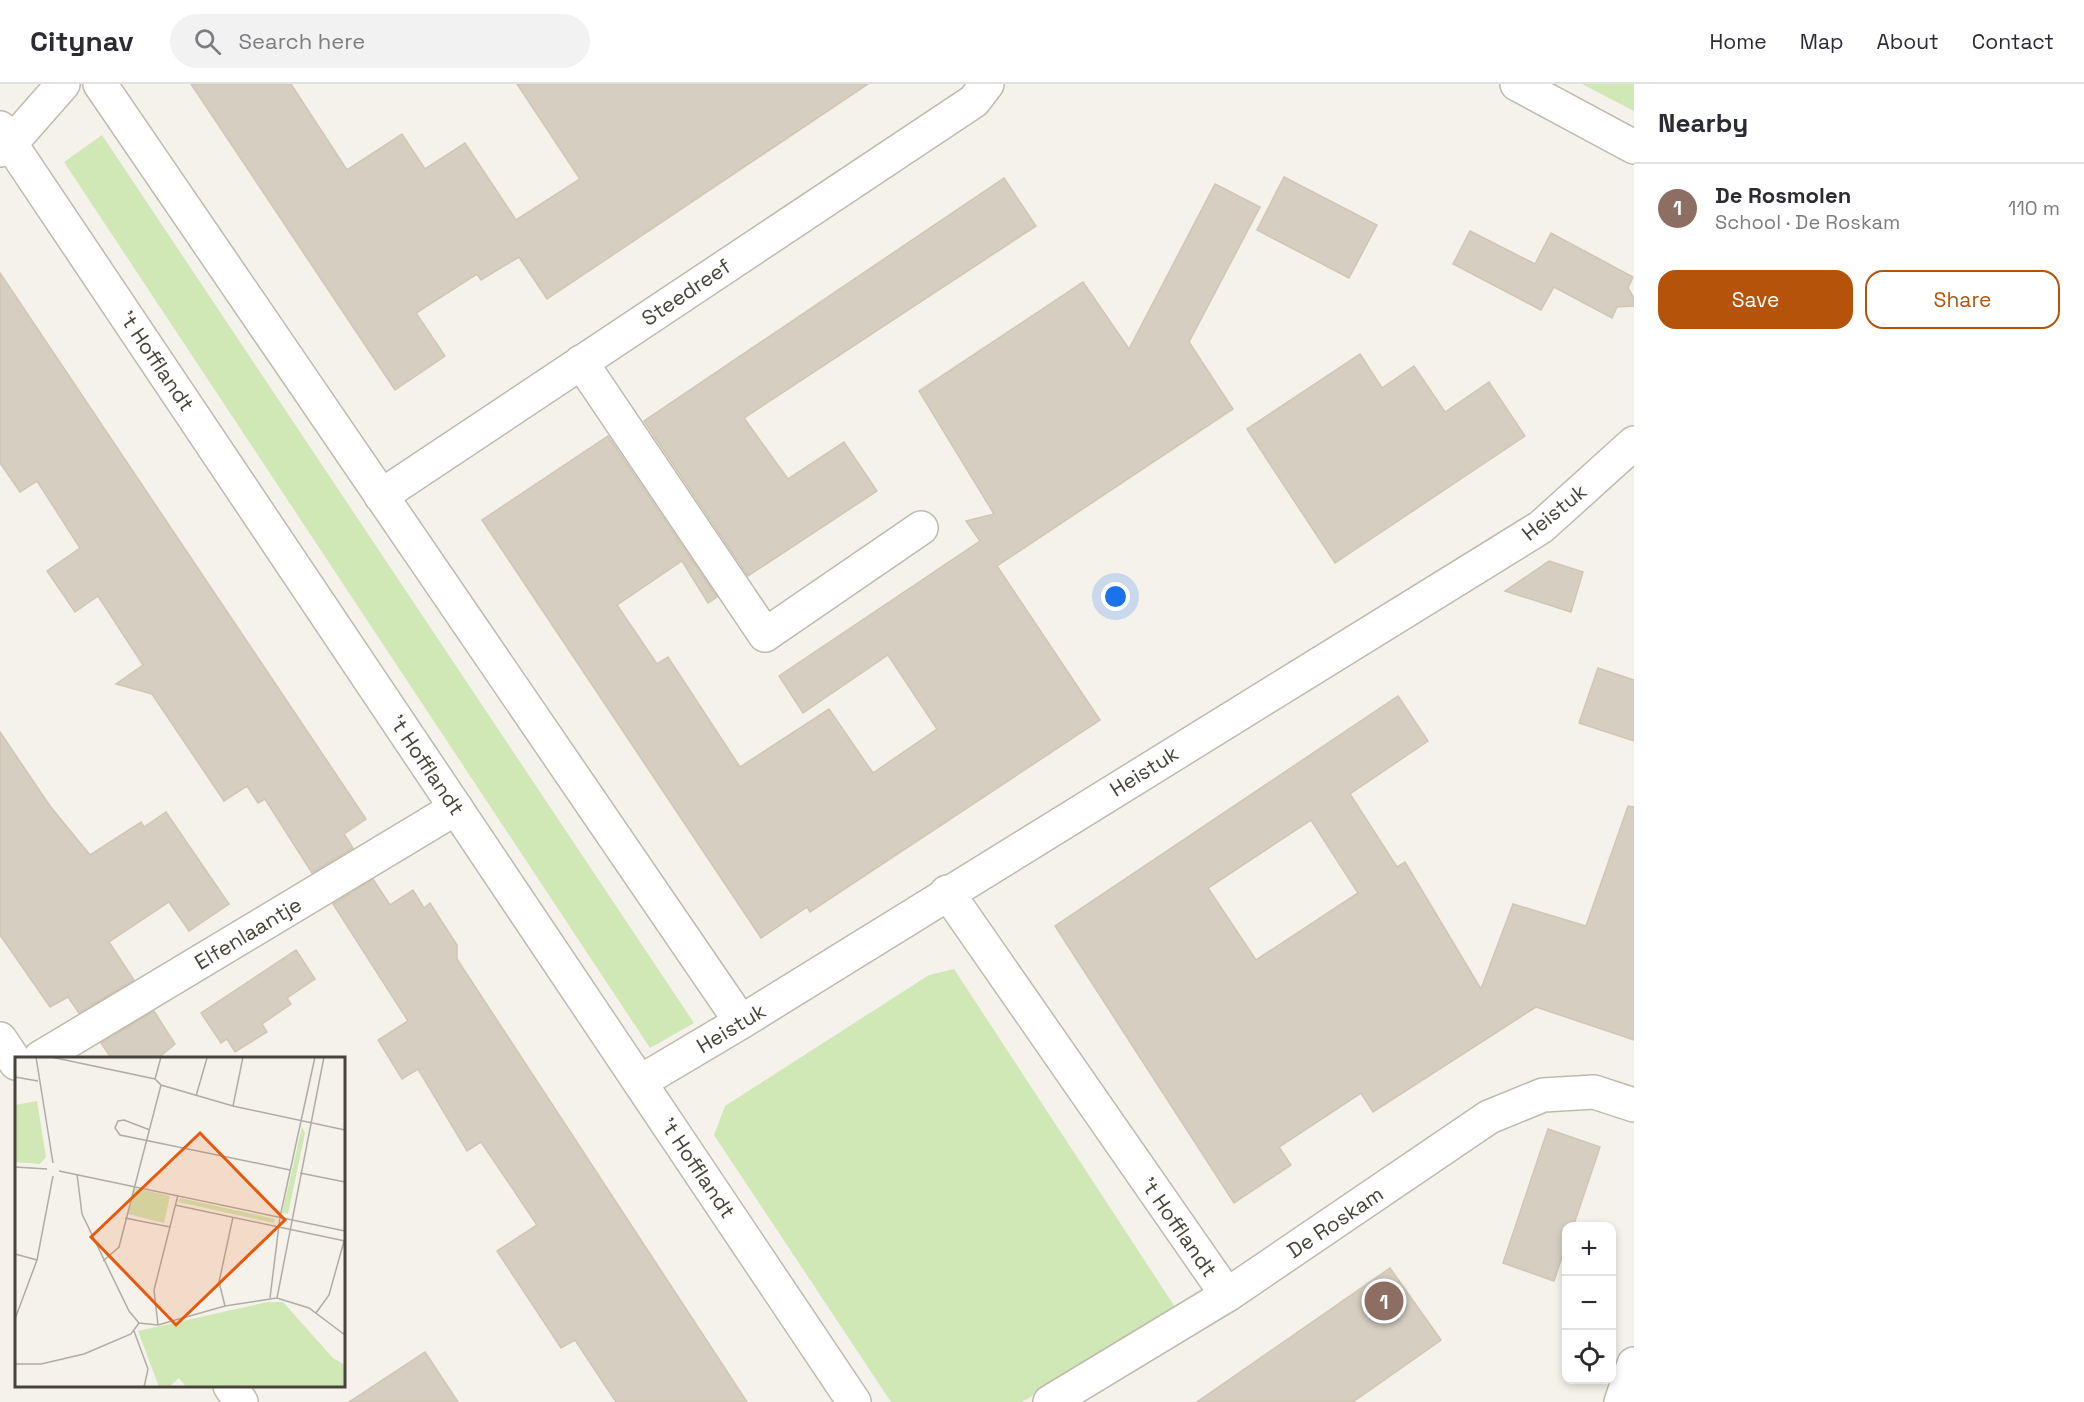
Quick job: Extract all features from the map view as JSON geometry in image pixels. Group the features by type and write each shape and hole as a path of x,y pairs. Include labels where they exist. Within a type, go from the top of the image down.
{"street":[{"path":"4,140 63,84"},
{"path":"100,84 741,1023"},
{"name":"Steedreef","path":"381,496 974,101 987,84"},
{"path":"1516,84 1634,147"},
{"name":"'t Hofflandt","path":"4,140 854,1402"},
{"path":"581,362 765,634 921,528"},
{"name":"Heistuk","path":"640,1082 741,1023 947,892 1541,527 1634,443"},
{"name":"Elfenlaantje","path":"43,1057 456,808"},
{"name":"'t Hofflandt","path":"947,892 1227,1295"},
{"path":"0,1039 15,1062"},
{"path":"0,1083 15,1074"},
{"name":"De Roskam","path":"1050,1402 1227,1295 1489,1117 1544,1095 1594,1092 1634,1105"},
{"path":"1621,1402 1634,1364"},
{"path":"231,1387 241,1402"}],"green space":[{"path":"1582,84 1634,84 1634,111"},
{"path":"102,135 694,1023 650,1048 64,162"},
{"path":"954,969 1177,1310 1022,1402 891,1402 714,1135 725,1106 929,975"}],"building":[{"path":"191,84 291,84 347,170 402,134 425,169 465,143 516,220 580,179 517,84 868,84 547,299 519,257 481,280 477,274 416,313 445,356 395,390"},
{"path":"1284,177 1377,225 1349,278 1257,230"},
{"path":"1004,178 1036,226 744,418 788,479 844,442 877,491 748,576 644,421"},
{"path":"1215,184 1260,207 1189,342 1233,409 997,566 1100,720 810,912 807,907 761,938 482,520 608,436 717,597 708,603 682,561 617,605 657,664 668,657 740,767 829,709 873,773 937,729 888,655 803,713 779,676 980,541 966,521 994,514 919,391 1083,282 1129,349"},
{"path":"1470,231 1535,264 1551,233 1633,277 1628,288 1634,298 1634,306 1617,307 1612,318 1554,287 1541,310 1453,264"},
{"path":"0,273 366,819 344,834 353,848 312,873 265,799 258,803 247,786 224,801 152,694 116,684 143,665 98,596 75,612 47,571 80,548 37,481 20,492 0,463"},
{"path":"1360,354 1382,388 1414,366 1445,412 1489,382 1525,436 1335,563 1247,429"},
{"path":"1549,561 1583,572 1571,612 1505,591"},
{"path":"1598,668 1634,680 1634,741 1579,723"},
{"path":"1398,696 1428,741 1350,794 1397,867 1405,862 1481,989 1513,904 1586,926 1628,806 1634,807 1634,1040 1536,1007 1373,1112 1361,1093 1279,1147 1291,1165 1234,1203 1055,926","holes":["1311,820 1358,893 1256,960 1208,888"]},
{"path":"0,732 50,806 90,855 141,822 144,827 166,812 229,904 189,931 169,902 109,942 134,980 79,1013 68,997 50,1007 0,935"},
{"path":"373,879 390,905 413,890 424,908 430,903 457,945 457,959 747,1402 616,1402 575,1340 561,1348 497,1251 537,1225 481,1142 467,1151 418,1069 402,1079 378,1040 408,1021 333,904"},
{"path":"296,950 315,979 287,998 291,1004 262,1024 267,1032 235,1052 227,1039 221,1043 201,1013"},
{"path":"154,1011 175,1044 159,1057 111,1057 101,1043"},
{"path":"1548,1129 1600,1147 1575,1222 1562,1222 1562,1257 1554,1281 1503,1263"},
{"path":"1390,1268 1441,1340 1353,1402 1197,1402"},
{"path":"425,1352 458,1402 349,1402"}],"place":[{"name":"De Rosmolen","path":"1384,1301"}]}
